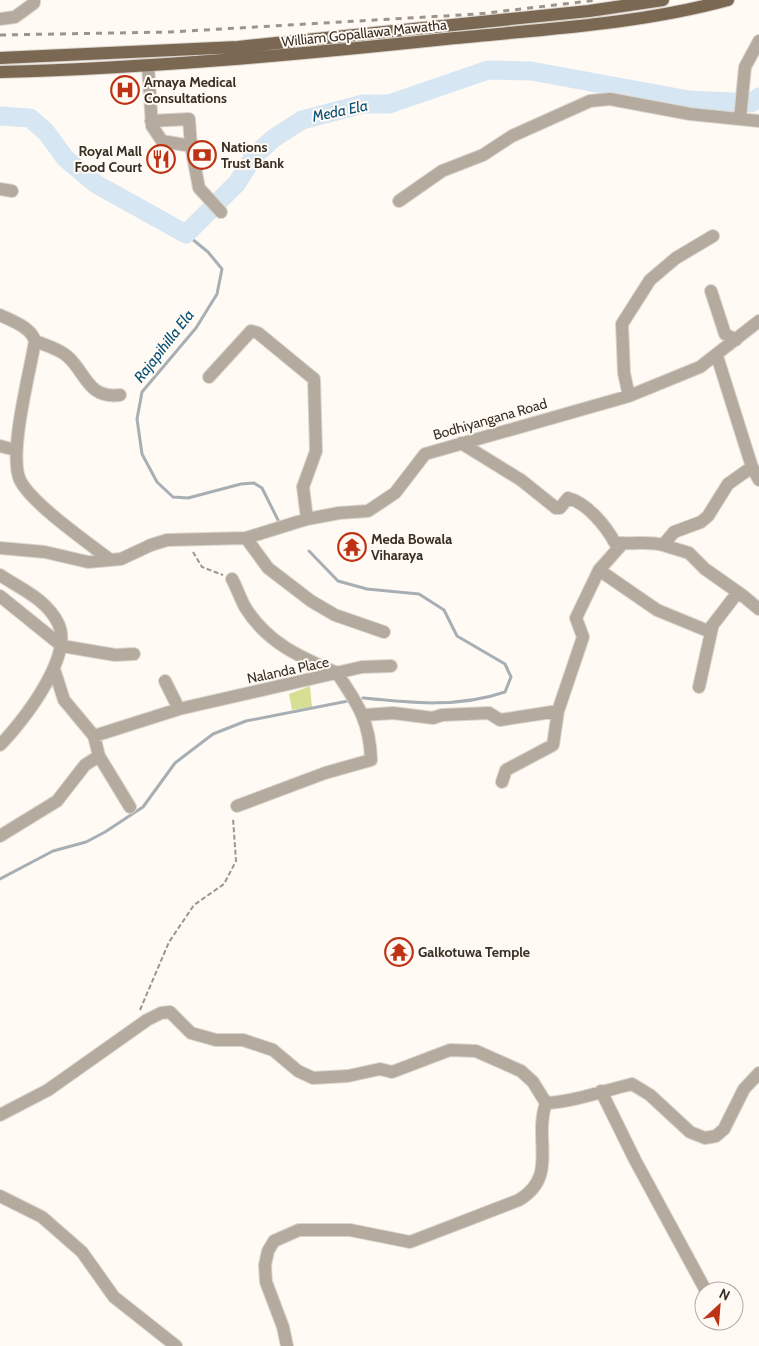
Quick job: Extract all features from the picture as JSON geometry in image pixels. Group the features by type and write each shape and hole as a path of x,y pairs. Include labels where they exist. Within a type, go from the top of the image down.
{"main road":[{"name":"William Gopallawa Mawatha","path":"0,58 238,47 589,11 662,0"},
{"name":"William Gopallawa Mawatha","path":"0,72 148,66 254,59 595,23 693,9 728,0"}],"street":[{"path":"0,18 15,17 34,3 34,0"},
{"path":"740,116 745,68 759,41"},
{"path":"148,66 152,126 162,141 191,146"},
{"path":"399,201 442,171 483,156 512,136 590,101 610,99 665,111 740,116 759,121"},
{"path":"151,121 188,120 199,188 221,212"},
{"path":"629,396 624,373 622,324 650,280 676,258 713,236"},
{"path":"711,291 725,334 736,340"},
{"path":"0,315 26,328 34,335 35,341 16,450 17,471 21,483 40,503 109,559"},
{"name":"Bodhiyangana Road","path":"0,548 45,552 88,562 121,559 167,540 246,538 307,519 339,512 368,511 396,493 425,454 629,396 700,367 717,356 759,321"},
{"path":"210,377 251,331 258,333 314,379 316,450 302,487 307,519"},
{"path":"35,341 67,356 89,387 112,396 120,395"},
{"path":"717,356 752,467 759,480"},
{"path":"461,443 521,480 556,508 560,508 568,498 578,500 608,529 616,543 637,544 649,541 689,553 705,569 759,609"},
{"path":"0,446 16,450"},
{"path":"663,545 674,532 700,522 708,516 728,484 752,467"},
{"path":"246,538 268,568 311,601 335,615 384,632"},
{"path":"502,782 506,770 552,745 558,711 583,637 576,618 599,570 623,543"},
{"path":"599,570 657,610 708,631 712,628"},
{"path":"0,575 44,602 59,624 62,646 54,669 16,729 0,745"},
{"path":"232,579 246,607 263,629 291,652 337,673 362,666 391,666"},
{"path":"699,687 712,628 735,596 742,595"},
{"path":"0,596 62,646 115,654 134,654"},
{"path":"54,669 64,700 94,736 99,756 130,807"},
{"name":"Nalanda Place","path":"94,736 179,709 337,673 364,715 371,741 371,760 325,773 237,806"},
{"path":"165,681 179,709"},
{"path":"364,715 394,713 433,718 442,715 489,714 500,720 558,711"},
{"path":"0,836 57,801 85,765 99,756"},
{"path":"0,1115 48,1090 147,1020 161,1013 170,1012 191,1033 216,1040 243,1040 273,1050 298,1071 312,1078 348,1076 380,1069 392,1072 450,1050 476,1051 521,1071 533,1082 546,1103 541,1122 543,1173 530,1194 410,1242 341,1230 299,1230 274,1241 268,1251 265,1265 266,1282 283,1328 286,1346"},
{"path":"546,1103 588,1098 602,1091 632,1084 650,1095 690,1132 705,1138 716,1136 724,1129 744,1089 759,1073"},
{"path":"602,1091 635,1160 701,1281"},
{"path":"0,1196 42,1217 82,1252 114,1297 176,1346"}],"path":[{"path":"186,541 202,567 232,579"},
{"path":"139,1012 169,942 194,905 224,884 236,861 232,819 237,806"}],"green space":[{"path":"310,686 312,707 292,710 289,694"}],"waterway":[{"name":"Meda Ela","path":"0,116 30,118 46,132 65,158 96,184 186,234 237,183 254,156 274,138 302,120 363,104 389,104 488,70 531,71 689,100 751,103 759,97"},
{"name":"Rajapihilla Ela","path":"186,234 208,252 222,269 217,294 196,328 142,392 137,419 142,454 157,482 173,497 188,498 241,484 254,483 262,488 280,524"},
{"name":"Rajapihilla Ela","path":"309,551 338,581 367,589 419,594 444,610 457,636 505,664 511,677 505,692 470,700 417,703 363,698"},
{"name":"Rajapihilla Ela","path":"0,879 53,851 86,842 143,807 175,763 213,734 246,721 348,701"}],"railway":[{"path":"0,35 170,32 478,14 598,0"}],"place":[{"name":"Amaya Medical Consultations","path":"125,90"},
{"name":"Nations Trust Bank","path":"202,155"},
{"name":"Royal Mall Food Court","path":"161,159"},
{"name":"Meda Bowala Viharaya","path":"352,547"},
{"name":"Galkotuwa Temple","path":"399,952"}]}
